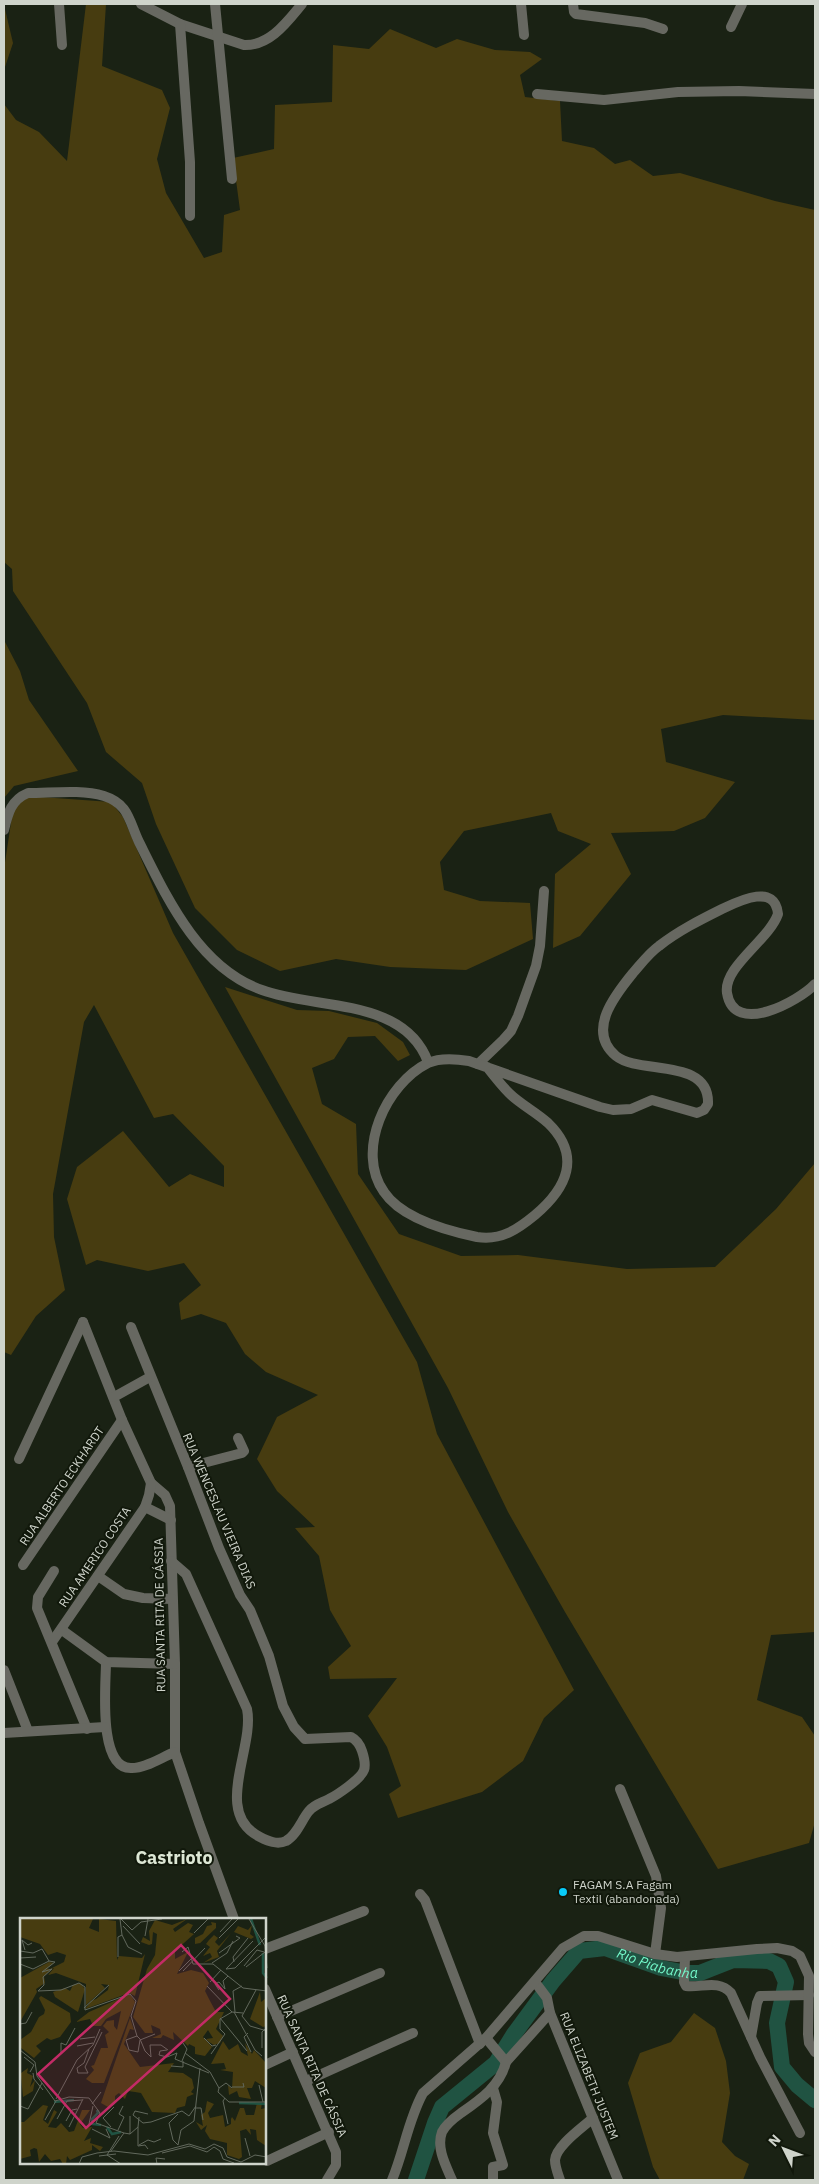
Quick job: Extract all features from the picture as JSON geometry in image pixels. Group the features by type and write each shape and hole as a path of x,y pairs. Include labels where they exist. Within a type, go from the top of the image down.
{"street":[{"path":"60,4 62,45"},
{"path":"141,4 180,24 244,45 262,42 281,28 302,4"},
{"path":"215,4 232,179"},
{"path":"521,4 524,35"},
{"path":"573,4 576,14 662,28"},
{"path":"731,27 742,4"},
{"path":"180,24 190,162 190,216"},
{"path":"537,94 604,100 696,92 739,91 815,94"},
{"path":"4,830 7,815 13,803 20,796 28,793 86,793 104,796 116,802 128,812 139,841 183,922 203,950 216,962 234,976 262,990 353,1008 377,1015 396,1024 407,1032 424,1051 428,1062"},
{"path":"482,1065 510,1031 518,1016 536,966 540,946 544,891"},
{"path":"482,1065 509,1094 548,1123 564,1143 568,1159 568,1170 557,1193 542,1209 518,1228 497,1238 484,1238 442,1229 415,1217 384,1193 377,1178 373,1164 373,1145 376,1127 382,1110 409,1078 428,1062 458,1059 482,1065 600,1107 614,1110 631,1109 652,1100 697,1113 704,1110 708,1104 706,1089 698,1080 676,1070 621,1060 608,1047 602,1029 605,1017 615,996 658,946 683,929 742,899 756,896 768,898 774,904 778,914 768,932 730,977 727,995 733,1007 752,1015 758,1014 795,1000 815,984"},
{"name":"RUA SANTA RITA DE CÁSSIA","path":"19,1459 83,1322 122,1420 151,1483 165,1496 170,1506 175,1664 175,1752 234,1918"},
{"name":"RUA WENCESLAU VIEIRA DIAS","path":"131,1328 219,1548 240,1595 250,1610 269,1656 283,1706 294,1727 305,1739 351,1737 358,1743 365,1762 364,1770 346,1787 309,1811 299,1827 286,1841 274,1843 259,1836 244,1824 239,1812 237,1795 248,1724 247,1709 186,1574 172,1561"},
{"path":"114,1397 150,1377"},
{"name":"RUA ALBERTO ECKHARDT","path":"23,1565 122,1420"},
{"path":"188,1467 242,1453 244,1451 238,1438"},
{"name":"RUA AMERICO COSTA","path":"52,1642 145,1507 150,1495 151,1483"},
{"path":"145,1507 171,1520"},
{"path":"54,1571 36,1602 43,1625 52,1642 87,1728"},
{"path":"98,1576 124,1594 143,1598 172,1599"},
{"path":"62,1630 106,1662 175,1664"},
{"path":"106,1662 105,1727 112,1753 125,1767 135,1768 175,1752"},
{"path":"4,1670 28,1731"},
{"path":"4,1733 105,1727"},
{"path":"620,1789 656,1876 661,1908 655,1954"},
{"path":"420,1894 425,1900 486,2042 505,2060"},
{"path":"266,1949 364,1911"},
{"path":"392,2180 400,2163 415,2109 423,2093 486,2042 538,1985 563,1948 584,1936 598,1936 685,1962 757,1949 777,1948 792,1951 800,1956 805,1963 809,1976 809,2044 815,2052"},
{"path":"685,1962 684,1982 688,1987 718,1985 726,1988 733,1997 751,2037 800,2133"},
{"path":"277,2017 380,1973"},
{"name":"RUA ELIZABETH JUSTEM","path":"538,1985 547,1998 550,2013 618,2180"},
{"name":"RUA SANTA RITA DE CÁSSIA","path":"266,1991 329,2132 337,2158 334,2171 327,2180"},
{"path":"751,2037 756,2003 760,1996 809,1995"},
{"path":"452,2180 442,2155 442,2131 448,2123 493,2088 503,2072 505,2060 550,2013"},
{"path":"306,2081 413,2033"},
{"path":"266,2065 293,2052"},
{"path":"493,2088 497,2102 493,2133 503,2165 493,2166 493,2180"},
{"path":"560,2180 555,2162 557,2154 562,2146 593,2118"},
{"path":"267,2161 329,2132"}],"shaded area":[{"path":"86,4 106,4 102,66 162,90 170,108 157,159 166,193 204,258 222,252 224,215 240,210 233,158 274,149 275,105 332,102 333,45 369,49 390,29 436,48 457,39 495,50 530,52 542,59 520,75 525,97 560,101 562,141 594,148 615,164 630,160 653,176 680,173 775,201 815,210 815,720 723,715 661,729 666,762 735,782 705,818 674,831 611,833 631,874 580,936 553,948 555,874 591,844 558,831 551,813 464,831 440,862 444,890 480,901 530,903 533,939 466,970 390,967 336,959 280,971 237,950 195,908 156,824 142,783 106,752 87,703 13,591 12,569 4,562 4,104 16,120 39,132 67,161"},
{"path":"4,5 13,43 4,70"},
{"path":"4,640 20,671 29,700 78,771 14,786 4,798"},
{"path":"27,796 111,802 123,817 173,933 417,1362 437,1434 574,1690 544,1718 523,1761 482,1792 398,1818 389,1794 401,1786 387,1747 368,1716 397,1678 330,1679 328,1667 351,1646 330,1610 319,1556 295,1528 315,1527 277,1491 257,1459 277,1417 318,1395 266,1372 245,1354 226,1323 201,1314 181,1320 179,1303 201,1285 184,1263 148,1271 97,1260 86,1265 67,1199 77,1167 123,1131 169,1187 190,1174 224,1187 224,1166 173,1114 154,1118 94,1005 84,1022 53,1194 54,1237 65,1290 36,1316 11,1355 4,1352 4,869 12,816 17,801"},
{"path":"225,987 297,1010 329,1011 377,1023 403,1042 410,1055 398,1061 375,1036 348,1037 334,1059 312,1068 322,1104 356,1124 358,1174 399,1234 461,1256 518,1255 627,1269 715,1267 776,1209 815,1163 815,1632 771,1635 757,1700 802,1717 815,1736 815,1822 809,1843 718,1869 565,1612 508,1512 448,1388"},
{"path":"694,2013 715,2028 726,2061 730,2093 722,2142 735,2156 749,2164 743,2180 660,2180 653,2167 628,2083 640,2053 671,2042"}],"waterway":[{"name":"Rio Piabanha","path":"416,2180 442,2107 496,2063 514,2034 553,1981 579,1951 605,1948 661,1968 687,1973 700,1973 733,1960 769,1961 779,1966 786,1982 777,2023 782,2067 797,2085 815,2100"}],"place":[{"name":"FAGAM S.A Fagam Textil (abandonada)","path":"563,1892"}],"district":[{"name":"Castrioto","path":"174,1858"}]}
